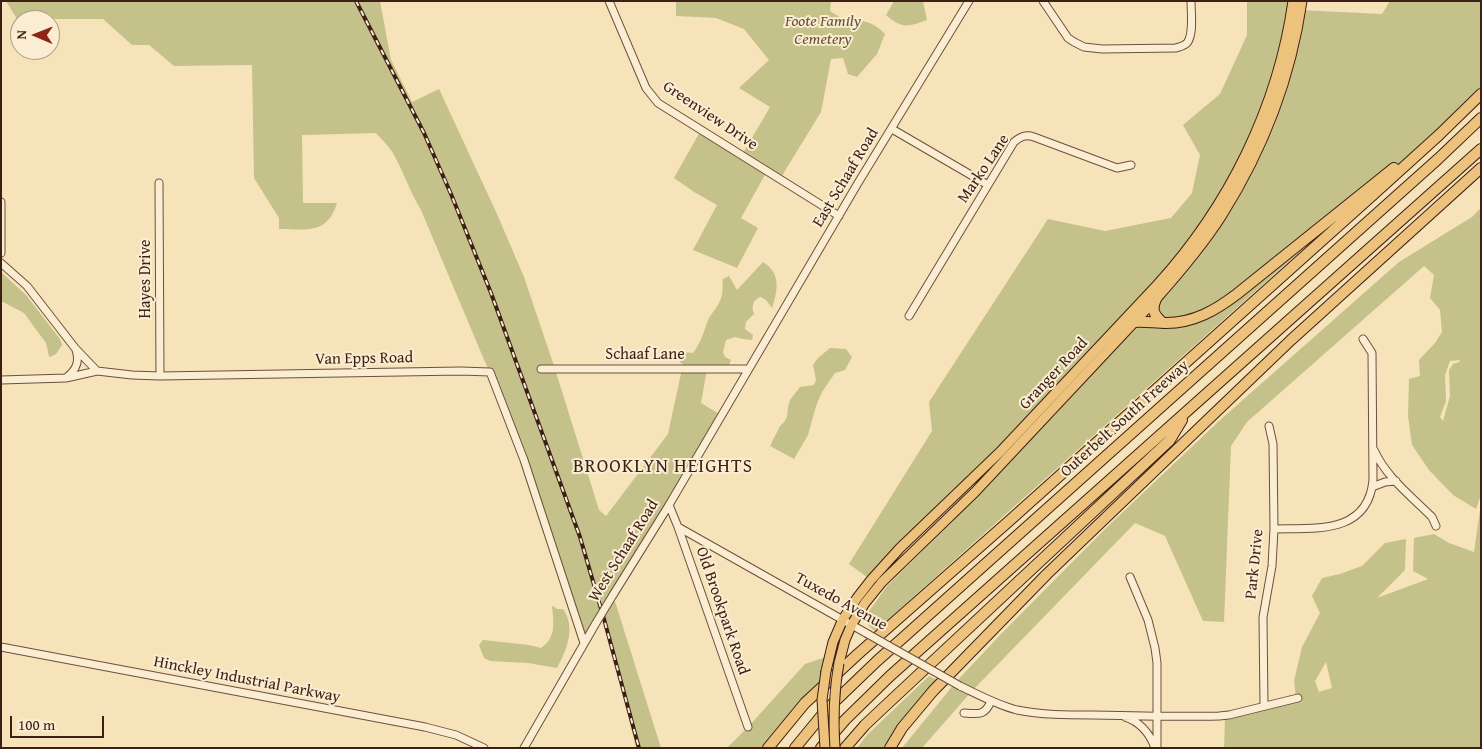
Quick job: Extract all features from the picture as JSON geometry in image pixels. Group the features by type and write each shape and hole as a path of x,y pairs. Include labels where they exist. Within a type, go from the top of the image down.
{"highway":[{"path":"768,748 805,703 858,654 1361,206 1481,94"},
{"path":"1117,329 1129,322 1163,323 1190,320 1224,304 1459,116"},
{"name":"Outerbelt South Freeway","path":"795,748 827,709 877,661 1431,165 1481,118"},
{"path":"821,748 890,676 1481,149"},
{"path":"890,748 902,728 934,691 1046,574 1291,340 1481,168"},
{"path":"1156,298 1153,309 1154,314 1163,323"},
{"path":"845,748 865,725 1170,440 1188,410"}],"main road":[{"name":"Granger Road","path":"825,748 822,700 826,670 833,642 843,620 864,589 900,548 1000,452 1117,329 1176,265 1190,246 1216,210 1257,130 1275,83 1293,1"},
{"name":"Granger Road","path":"835,748 834,698 839,663 852,624 882,582 968,498 1156,298 1184,267 1222,216 1246,173 1264,135 1280,94 1295,38 1302,1"}],"street":[{"name":"Greenview Drive","path":"609,1 646,88 658,103 839,216"},
{"name":"East Schaaf Road","path":"748,369 969,1"},
{"path":"1042,1 1068,38 1084,47 1102,49 1176,48 1181,46 1186,43 1191,32 1191,1"},
{"path":"892,129 988,185"},
{"name":"Marko Lane","path":"909,316 1014,142 1019,138 1028,135 1117,168 1131,165"},
{"name":"Hayes Drive","path":"159,183 160,376"},
{"path":"1,202 1,253"},
{"path":"1,263 27,286 76,349 97,371"},
{"path":"1274,529 1325,528 1343,524 1349,521 1366,505 1372,487 1372,353 1364,339"},
{"path":"66,378 74,371 76,366 78,357 76,349"},
{"name":"Schaaf Lane","path":"541,369 748,369"},
{"name":"West Schaaf Road","path":"524,748 584,643 669,504 748,369"},
{"name":"Van Epps Road","path":"1,380 66,378 97,371 160,376 490,372 524,460 584,643"},
{"name":"Park Drive","path":"1264,706 1264,617 1272,566 1274,529 1273,444 1269,426"},
{"path":"1373,447 1384,467 1432,517 1436,526"},
{"path":"1372,487 1385,482 1396,481"},
{"name":"Old Brookpark Road","path":"669,504 748,728"},
{"name":"Tuxedo Avenue","path":"678,527 960,686 991,701 1017,710 1046,714 1157,717 1219,716 1298,698"},
{"path":"1130,578 1148,620 1156,648 1156,748"},
{"name":"Hinckley Industrial Parkway","path":"1,647 425,727 456,735 484,748"},
{"path":"964,713 982,713 991,701"},
{"path":"1118,716 1128,718 1136,723 1151,738 1156,748"}],"green space":[{"path":"6,1 380,1 391,60 412,102 439,89 497,214 524,277 599,510 606,516 668,434 682,369 707,369 701,403 721,415 613,595 661,748 636,748 603,612 584,643 493,378 421,210 394,155 386,144 376,133 302,135 303,203 337,203 328,221 322,225 307,229 279,229 279,218 254,178 252,65 174,66 149,45 132,45 103,19 60,19 60,10 12,10"},
{"name":"Foote Family Cemetery","path":"676,1 831,1 830,11 846,21 857,20 867,22 885,34 877,54 857,77 848,74 843,58 831,59 821,112 780,179 767,171 741,218 758,228 737,268 693,250 717,205 674,178 701,130 742,155 770,107 739,88 769,60 744,29 716,18 676,16"},
{"path":"894,1 923,1 927,20 909,25 896,23 886,15"},
{"path":"1247,1 1293,1 1287,35 1249,148 1175,265 871,580 849,564 932,431 929,402 1048,219 1105,231 1171,218 1192,193 1200,155 1183,125 1220,94 1247,35"},
{"path":"1390,1 1481,1 1481,94 1397,166 1224,303 1167,323 1154,305 1194,255 1261,143 1300,10 1382,14"},
{"path":"1481,208 1481,495 1476,509 1453,495 1429,470 1412,445 1408,416 1409,379 1420,376 1419,360 1435,343 1442,332 1440,310 1430,298 1434,275 1424,266 1247,422 1231,446 1224,622 1203,621 1165,536 1135,523 972,691 922,748 902,748 955,683 1001,634 1105,529 1219,421 1399,262 1472,217","holes":["1460,360 1453,364 1449,370 1450,396 1443,421 1440,417 1446,401 1445,375 1450,361"]},
{"path":"1307,245 875,631 870,627 867,622 867,614 887,586 953,521 1061,408 1112,351 1138,327 1196,323 1222,310 1302,246"},
{"path":"763,262 773,271 777,288 772,308 761,297 753,303 754,314 746,322 745,329 753,335 752,340 735,337 726,340 723,352 725,357 731,360 729,365 684,365 680,362 682,352 693,353 698,345 708,320 721,299 723,279 729,276 737,290"},
{"path":"1,272 26,295 60,339 62,345 56,354 49,356 46,343 24,313 1,301"},
{"path":"830,348 846,349 852,357 845,370 835,373 822,392 808,435 794,459 770,446 787,417 790,400 800,387 814,385 816,380 813,365"},
{"path":"1481,503 1481,748 1224,748 1225,719 1296,698 1294,681 1302,647 1320,613 1312,596 1322,578 1362,566 1385,543 1406,539 1405,570 1377,598 1428,579 1413,571 1414,538 1434,534 1449,543 1474,552","holes":["1326,662 1332,688 1319,692 1315,681"]},
{"path":"553,606 557,609 563,609 569,623 567,646 557,668 528,663 490,661 484,658 479,645 483,640 541,648 552,635"},
{"path":"829,656 824,679 768,748 727,748 805,664"},
{"path":"929,676 937,680 919,700 883,748 857,748 867,735"}],"railway":[{"path":"356,1 424,133 491,293 580,537 639,748"}],"district":[{"name":"BROOKLYN HEIGHTS","path":"663,467"}]}
